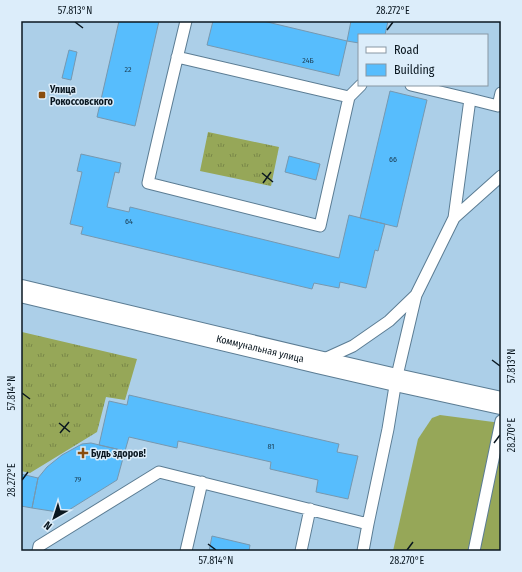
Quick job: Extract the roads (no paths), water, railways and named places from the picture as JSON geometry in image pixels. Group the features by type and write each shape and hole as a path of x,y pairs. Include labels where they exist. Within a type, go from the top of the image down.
{"street":[{"name":"Коммунальная улица","path":"21,291 318,362 501,403"}],"lane":[{"path":"186,21 148,183 320,226 349,97 360,86"},
{"path":"177,57 349,97"},
{"path":"415,86 498,106 501,93"},
{"path":"363,551 388,429 396,380 416,295 454,218 470,99"},
{"path":"454,218 501,176"},
{"path":"318,362 353,346 389,321 416,295"},
{"path":"474,551 501,421"},
{"path":"38,551 39,546 159,472 368,524"},
{"path":"186,551 202,482"},
{"path":"301,551 310,509"}],"place":[{"name":"Улица Рокоссовского","path":"42,95"},
{"name":"Будь здоров!","path":"83,453"}]}
